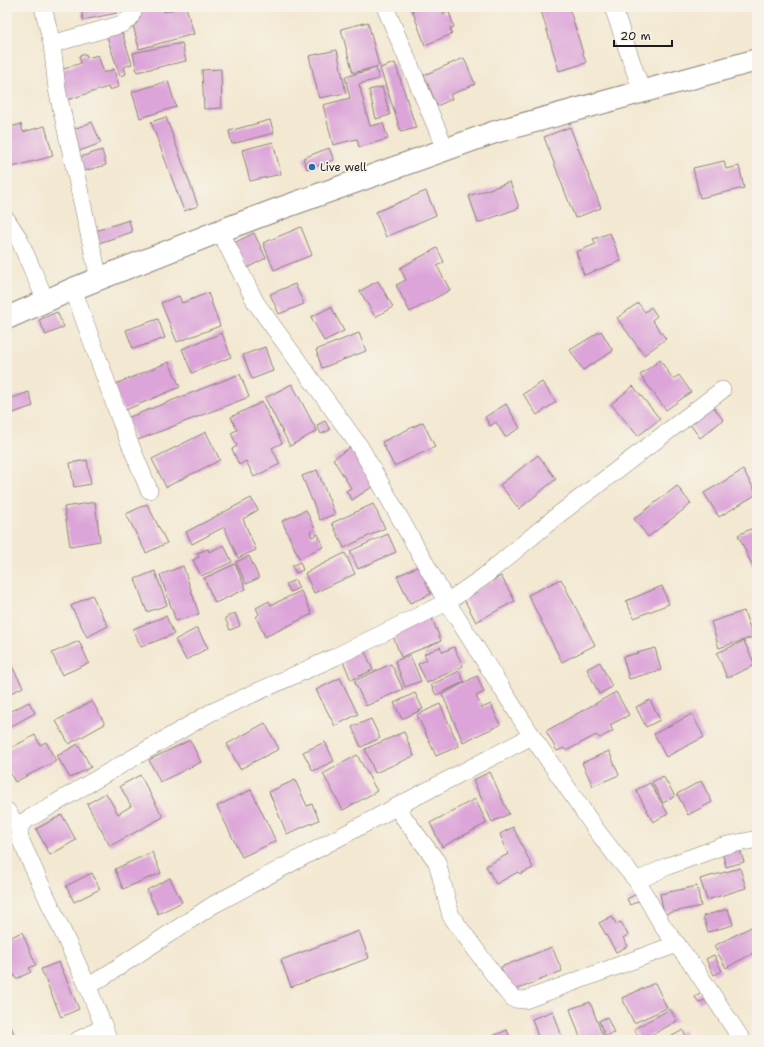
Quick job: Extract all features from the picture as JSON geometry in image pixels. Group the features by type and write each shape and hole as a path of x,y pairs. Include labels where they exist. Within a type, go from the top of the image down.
{"street":[{"path":"43,7 52,44 57,89 99,279"},
{"path":"52,44 122,24 130,18 135,7"},
{"path":"385,7 446,150"},
{"path":"613,7 642,92"},
{"path":"7,318 73,289 220,231 495,132 757,60"},
{"path":"7,220 18,237 46,301"},
{"path":"220,231 256,303 360,447 447,602 532,736 597,831 637,881 664,928 694,966 742,1040"},
{"path":"73,289 121,422 149,490"},
{"path":"19,829 23,822 210,713 336,658 447,602 482,578 558,515 722,390"},
{"path":"88,987 213,905 532,736"},
{"path":"396,807 437,862 451,916 505,990 514,999 525,1000 677,944"},
{"path":"7,811 19,829 20,839 88,987 107,1034 78,1040"},
{"path":"637,881 668,866 723,846 757,840"}],"building":[{"path":"81,7 116,7 117,13 83,20"},
{"path":"163,7 164,12 186,7 194,34 139,49 132,21 139,19 138,13"},
{"path":"411,7 442,7 444,14 449,12 454,27 450,28 452,34 425,45"},
{"path":"540,7 569,7 586,63 559,71"},
{"path":"625,7 643,7 628,13"},
{"path":"368,22 379,66 353,73 341,29"},
{"path":"121,29 132,64 124,67 126,74 120,76 106,34"},
{"path":"182,43 186,61 137,72 133,53"},
{"path":"337,50 346,93 319,98 309,56"},
{"path":"86,54 87,58 98,55 104,73 114,69 119,87 109,90 108,87 67,100 58,71 81,63 79,56"},
{"path":"464,58 475,84 450,95 452,99 437,106 424,75"},
{"path":"395,63 416,128 401,132 380,68"},
{"path":"376,68 379,79 359,84 370,126 383,123 388,139 359,147 357,139 333,145 323,105 350,98 345,77"},
{"path":"221,69 222,108 204,109 202,70"},
{"path":"168,81 176,107 140,118 132,92"},
{"path":"382,87 390,115 376,119 369,90"},
{"path":"166,117 198,206 184,211 151,122"},
{"path":"270,120 274,133 232,144 229,131"},
{"path":"92,122 101,143 77,152 69,131"},
{"path":"21,124 23,132 45,126 53,156 8,168 7,128"},
{"path":"570,127 601,208 575,218 544,137"},
{"path":"273,142 281,174 250,181 242,150"},
{"path":"329,148 334,160 307,169 303,158"},
{"path":"102,150 106,165 84,171 80,157"},
{"path":"724,161 726,169 739,166 744,188 700,198 693,168"},
{"path":"510,182 519,208 478,223 469,196"},
{"path":"426,191 436,215 386,237 376,212"},
{"path":"129,220 132,232 96,244 92,232"},
{"path":"301,227 312,255 274,270 263,243"},
{"path":"254,233 266,258 247,268 234,243"},
{"path":"610,233 621,261 584,275 576,252 596,244 593,239"},
{"path":"437,248 444,262 437,266 450,290 410,312 396,285 406,280 400,268"},
{"path":"378,281 393,307 375,317 360,291"},
{"path":"295,284 304,304 279,314 270,294"},
{"path":"208,293 220,326 177,342 161,303 179,296 182,303"},
{"path":"638,303 645,312 651,307 657,316 652,320 666,339 644,355 617,318"},
{"path":"331,307 344,331 324,341 311,317"},
{"path":"57,312 64,327 46,335 39,320"},
{"path":"158,319 165,338 133,349 126,330"},
{"path":"601,331 613,351 583,370 570,350"},
{"path":"222,333 231,357 192,373 182,349"},
{"path":"359,333 366,351 322,368 316,350"},
{"path":"265,347 273,371 252,379 243,355"},
{"path":"660,360 673,379 679,375 691,392 666,410 640,375"},
{"path":"169,362 180,387 123,411 113,385"},
{"path":"240,374 249,397 135,441 127,418"},
{"path":"542,382 556,402 537,415 523,394"},
{"path":"292,384 317,431 290,446 265,398"},
{"path":"633,386 660,419 638,436 611,404"},
{"path":"29,392 33,406 13,413 9,399"},
{"path":"262,402 282,443 272,448 280,464 254,477 246,461 239,465 232,449 237,446 231,433 237,430 231,417"},
{"path":"710,402 723,420 700,438 687,420"},
{"path":"506,404 520,428 505,437 496,422 490,426 485,417"},
{"path":"325,421 330,430 321,434 317,425"},
{"path":"423,422 435,447 394,466 382,442"},
{"path":"206,432 220,460 166,487 152,459"},
{"path":"351,447 375,485 352,500 346,491 351,488 333,459"},
{"path":"538,455 556,479 519,509 500,485"},
{"path":"87,460 91,484 74,487 70,463"},
{"path":"317,470 335,514 320,520 302,476"},
{"path":"743,470 757,494 719,517 704,493"},
{"path":"677,486 691,504 648,537 634,519"},
{"path":"251,498 258,510 243,519 256,550 238,558 224,527 192,544 186,532"},
{"path":"95,502 100,541 70,546 64,507"},
{"path":"147,504 167,543 146,553 126,514"},
{"path":"373,504 385,528 344,548 332,523"},
{"path":"306,510 315,529 310,532 312,537 318,534 323,547 299,558 282,521"},
{"path":"753,528 757,537 757,575 738,535"},
{"path":"388,534 396,552 358,569 350,551"},
{"path":"224,545 232,562 201,576 193,560 199,557 197,553 208,549 209,552"},
{"path":"345,553 355,574 314,593 305,573"},
{"path":"249,556 259,578 246,584 236,562"},
{"path":"300,562 303,570 296,573 292,566"},
{"path":"235,564 246,589 215,603 204,578"},
{"path":"183,566 199,614 176,621 160,575"},
{"path":"419,566 431,594 410,603 397,576"},
{"path":"155,571 167,605 147,612 135,579"},
{"path":"501,576 515,601 476,622 463,597"},
{"path":"561,579 595,645 562,662 528,595"},
{"path":"295,580 299,588 290,592 286,584"},
{"path":"662,586 669,604 634,618 626,601"},
{"path":"301,591 312,614 265,637 256,617 259,614 256,608 269,601 271,605"},
{"path":"92,595 108,626 87,637 71,606"},
{"path":"744,611 753,637 719,648 711,622"},
{"path":"235,613 240,626 230,630 225,618"},
{"path":"166,616 174,634 141,647 133,629"},
{"path":"431,616 441,641 401,657 391,631"},
{"path":"197,628 208,648 186,660 175,640"},
{"path":"79,641 89,663 62,675 52,653"},
{"path":"744,641 755,665 727,678 717,653"},
{"path":"363,647 373,670 351,680 341,656"},
{"path":"440,647 443,652 454,647 463,666 427,683 418,664 427,660 424,654"},
{"path":"655,648 661,670 629,679 623,657"},
{"path":"410,655 421,681 405,687 395,661"},
{"path":"7,657 23,687 7,695"},
{"path":"600,662 612,687 599,694 587,669"},
{"path":"391,664 403,689 366,706 354,681"},
{"path":"459,671 464,682 436,695 431,685"},
{"path":"477,676 484,692 476,696 482,708 491,704 500,725 463,742 442,694"},
{"path":"340,678 358,714 335,726 316,690"},
{"path":"616,692 629,715 610,725 613,731 600,738 596,735 566,751 564,748 557,751 546,731"},
{"path":"415,693 423,709 402,719 394,703"},
{"path":"650,700 660,720 646,727 636,707"},
{"path":"92,701 105,724 69,744 56,721"},
{"path":"29,702 35,713 8,728 7,713"},
{"path":"440,704 459,746 436,756 417,715"},
{"path":"692,714 704,737 666,757 654,734"},
{"path":"371,719 380,738 361,747 352,727"},
{"path":"265,723 279,749 240,769 227,744"},
{"path":"404,732 414,756 375,773 365,749"},
{"path":"35,735 40,745 46,742 56,761 15,782 7,767 7,750"},
{"path":"190,740 201,762 160,782 149,760"},
{"path":"325,742 334,761 313,771 303,752"},
{"path":"78,744 91,767 70,778 57,756"},
{"path":"609,751 619,775 593,786 582,763"},
{"path":"357,755 377,791 343,810 323,774"},
{"path":"490,772 509,814 492,822 473,780"},
{"path":"140,775 163,817 110,846 87,804 106,793 118,814 131,806 120,786"},
{"path":"663,776 675,796 663,803 652,782"},
{"path":"295,780 307,806 312,804 319,820 287,834 269,792"},
{"path":"701,781 712,802 688,815 677,794"},
{"path":"650,783 668,814 653,822 636,790"},
{"path":"251,790 276,841 242,857 217,806"},
{"path":"475,799 487,823 442,847 430,823"},
{"path":"62,815 76,840 50,855 36,829"},
{"path":"513,827 533,868 520,874 518,872 496,884 486,866 508,854 500,834"},
{"path":"739,847 744,862 726,867 722,852"},
{"path":"152,852 161,873 123,889 115,869"},
{"path":"740,868 746,888 707,900 700,879"},
{"path":"92,873 100,889 74,902 66,886"},
{"path":"170,878 182,902 158,914 147,890"},
{"path":"697,886 701,906 664,914 660,894"},
{"path":"638,893 641,900 630,905 627,899"},
{"path":"728,909 733,925 708,932 703,916"},
{"path":"612,916 616,924 621,922 628,935 623,938 628,946 616,952 599,923"},
{"path":"755,925 757,929 757,951 726,968 714,946"},
{"path":"359,931 369,958 291,987 281,960"},
{"path":"22,932 36,965 29,968 31,972 16,979 14,974 7,977 7,939"},
{"path":"552,947 562,971 511,992 501,967"},
{"path":"714,955 722,971 714,975 706,959"},
{"path":"59,962 79,1009 61,1017 41,969"},
{"path":"655,983 667,1008 634,1023 622,998"},
{"path":"702,993 706,999 699,1003 695,997"},
{"path":"590,1002 603,1037 595,1040 581,1040 570,1009"},
{"path":"670,1009 677,1021 643,1040 640,1040 634,1029"},
{"path":"553,1011 563,1040 539,1040 532,1019"},
{"path":"607,1017 614,1033 605,1036 599,1021"},
{"path":"7,1018 17,1040 7,1040"},
{"path":"507,1030 511,1040 484,1040"},
{"path":"683,1030 688,1040 665,1040"}],"place":[{"name":"Live well","path":"312,167"}]}
